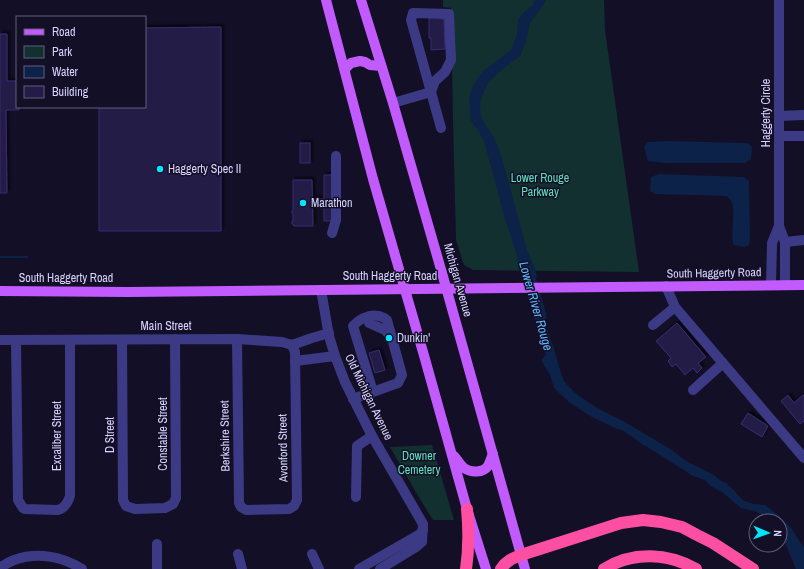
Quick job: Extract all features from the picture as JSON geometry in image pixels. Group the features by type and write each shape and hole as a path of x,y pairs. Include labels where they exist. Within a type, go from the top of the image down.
{"highway":[{"path":"466,569 469,551 467,509"},
{"path":"501,569 501,567 509,560 521,555 621,522 643,520 661,522 682,527 713,543 753,569"},
{"path":"604,569 621,561 649,556 660,556 675,560 696,569"}],"main road":[{"path":"326,0 373,179 467,509 486,569"},
{"name":"Michigan Avenue","path":"360,0 447,289 525,569"},
{"path":"344,69 351,63 360,61 381,66"},
{"name":"South Haggerty Road","path":"0,291 128,292 804,285"},
{"path":"452,454 464,468 474,471 485,469 488,466 493,454"}],"street":[{"name":"Haggerty Circle","path":"779,0 779,226 785,242 785,285"},
{"path":"431,92 435,81 445,72 451,60 449,14 413,13 411,20 431,92 442,128"},
{"path":"392,103 431,92"},
{"path":"779,116 804,115"},
{"path":"779,136 804,136"},
{"path":"332,233 336,220 336,156"},
{"name":"Haggerty Circle","path":"771,285 772,243 779,226"},
{"path":"785,242 804,240"},
{"path":"666,286 675,308 804,458"},
{"name":"Old Michigan Avenue","path":"321,290 329,333 335,356 345,382 372,436 423,524 423,530"},
{"path":"653,325 675,308"},
{"path":"353,399 376,391 398,383 402,375 387,320 383,316 376,315 364,318 353,326 376,391"},
{"path":"376,391 361,328 369,322 385,330 392,338"},
{"name":"Main Street","path":"0,340 237,339 282,342 292,345 329,333"},
{"name":"Constable Street","path":"149,508 168,508 173,504 176,498 175,339"},
{"name":"Berkshire Street","path":"237,339 239,503 241,507 246,510 266,510"},
{"name":"Excaliber Street","path":"16,340 18,500 25,509 42,510 61,509 66,505 70,496 70,340"},
{"name":"D Street","path":"122,340 123,500 126,506 130,508 149,508"},
{"name":"Avonford Street","path":"266,510 289,509 294,506 297,500 295,352 292,345"},
{"path":"295,361 335,356"},
{"path":"693,390 723,363"},
{"path":"356,498 358,446 372,436"},
{"path":"359,569 420,534 423,530"},
{"path":"380,569 422,542 423,530"},
{"path":"157,544 157,569"},
{"path":"238,554 242,569"},
{"path":"312,554 319,569"},
{"path":"0,568 13,560 34,556 54,557 70,562 82,569"}],"green space":[{"name":"Lower Rouge Parkway","path":"443,0 604,0 605,30 639,272 473,270 464,265 456,240 451,8 443,7"},
{"name":"Downer Cemetery","path":"432,445 454,520 433,520 390,447"}],"water":[{"path":"535,0 546,0 530,23 526,41 520,56 499,72 488,83 482,96 480,106 481,117 495,140 501,155 527,250 537,277 523,276 506,222 484,141 471,121 469,100 472,87 483,71 511,50 517,35 518,20 525,11 533,5"},
{"path":"668,141 747,143 752,147 751,159 745,163 666,163 648,161 644,147 648,142"},
{"path":"659,174 744,177 749,181 749,245 744,247 734,245 732,234 733,206 731,200 727,196 655,194 650,191 651,177"},
{"path":"529,300 542,301 545,323 561,373 564,381 573,391 599,409 625,422 672,450 686,461 714,475 726,483 744,501 765,505 775,513 759,513 741,508 722,492 712,487 705,480 693,476 622,430 590,416 569,402 554,388 550,375 542,362 542,359 546,354"},
{"path":"788,525 804,548 804,569 796,569 788,550"}],"building":[{"path":"441,16 441,19 444,19 445,49 431,50 431,38 429,38 429,17"},
{"name":"Haggerty Spec II","path":"221,27 221,231 99,231 99,108 146,108 146,28"},
{"path":"0,34 7,34 7,81 16,81 16,108 19,108 19,110 6,110 7,193 0,193"},
{"path":"300,143 310,143 310,163 300,163"},
{"path":"324,175 334,175 334,221 324,221 324,206 307,206 307,199 324,199"},
{"path":"293,180 312,180 313,226 294,226 292,224"},
{"path":"677,323 706,357 698,363 702,368 697,373 693,368 685,375 676,364 672,367 668,361 671,358 656,341"},
{"path":"379,350 385,370 375,373 369,353"},
{"path":"788,395 794,403 803,395 804,396 804,421 800,424 781,401"},
{"path":"748,413 768,426 762,437 741,424"}],"waterway":[{"path":"0,257 27,257"},
{"name":"Lower River Rouge","path":"524,260 540,316"}],"place":[{"name":"Haggerty Spec II","path":"160,169"},
{"name":"Marathon","path":"303,203"},
{"name":"Dunkin'","path":"389,338"}]}
